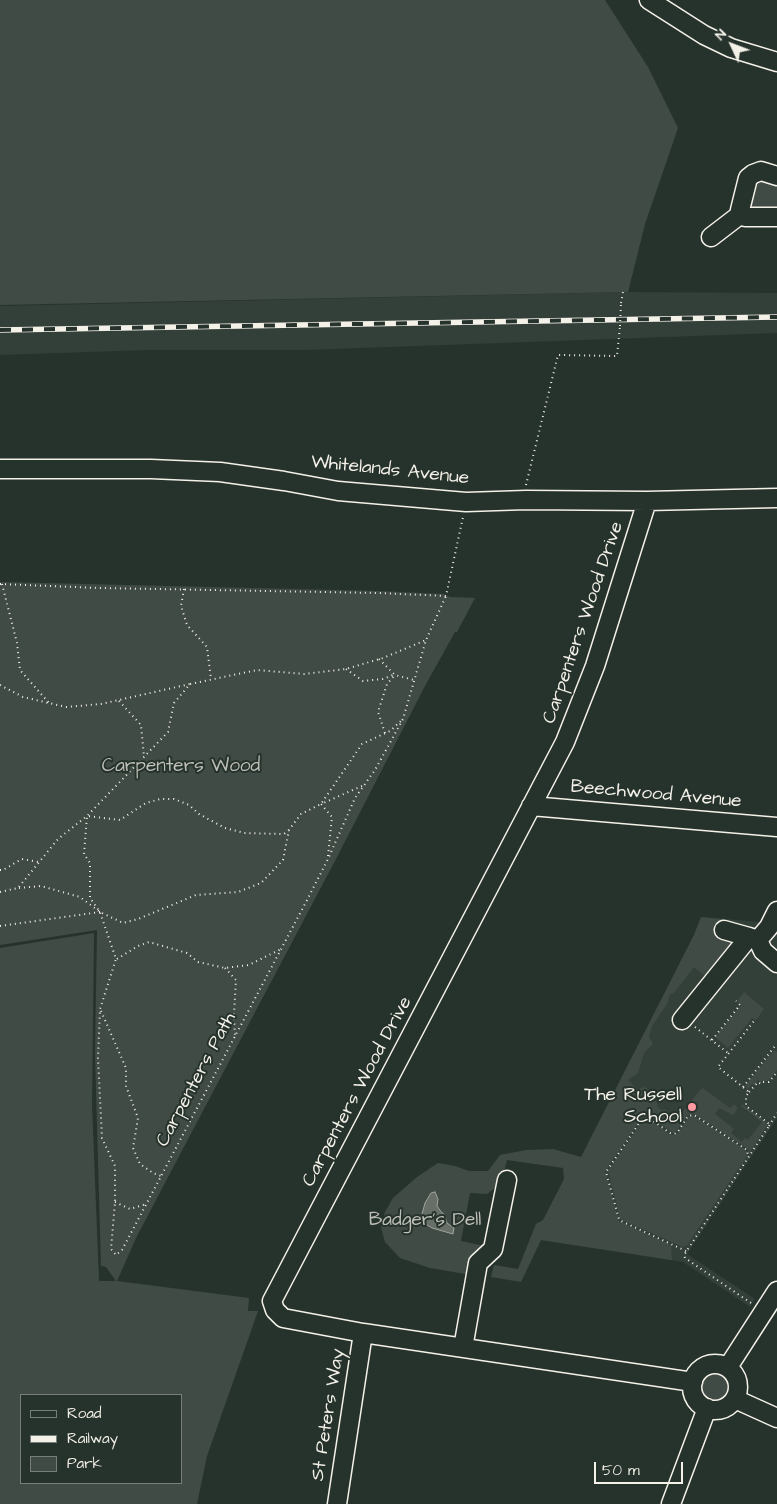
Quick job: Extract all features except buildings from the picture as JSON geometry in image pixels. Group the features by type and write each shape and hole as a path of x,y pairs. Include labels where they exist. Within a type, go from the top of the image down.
{"street":[{"path":"649,0 704,36 732,48 777,62"},
{"path":"741,214 740,210 748,178 761,171 777,176"},
{"path":"741,214 746,217 777,217"},
{"path":"711,237 741,214"},
{"name":"Whitelands Avenue","path":"0,469 151,469 220,472 338,491 466,502 777,498"},
{"name":"Carpenters Wood Drive","path":"648,501 595,666 565,742 272,1301 275,1310 283,1318 364,1333 693,1382"},
{"name":"Beechwood Avenue","path":"531,806 777,827"},
{"path":"683,1019 753,939 769,927 777,911"},
{"path":"724,930 753,939 777,963"},
{"path":"463,1348 478,1263 493,1249 507,1180"},
{"path":"728,1367 777,1291"},
{"name":"St Peters Way","path":"337,1504 364,1333"},
{"path":"721,1364 728,1367 737,1378 738,1385 735,1399 730,1405 722,1409 707,1408 697,1401 694,1396 693,1382 695,1376 706,1366 721,1364"},
{"path":"735,1399 777,1418"},
{"path":"671,1504 707,1408"}],"path":[{"path":"526,500 525,490 532,458 558,355 617,356 623,292"},
{"name":"Carpenters Path","path":"116,959 100,1009 98,1058 102,1138 115,1166 115,1202 111,1249 116,1255 122,1250 235,1037 328,859 356,798 375,770 403,719 426,640 446,596 466,502"},
{"path":"49,703 20,670 17,642 1,584 446,596"},
{"path":"184,589 183,612 187,625 207,647 211,680"},
{"path":"0,686 23,697 66,707 101,704 257,670 304,674 346,669 379,659 426,640"},
{"path":"379,659 395,675 414,680"},
{"path":"346,669 363,681 383,679 395,675"},
{"path":"385,733 378,712 387,684 395,675"},
{"path":"18,888 58,839 86,816 168,732 174,703 190,684"},
{"path":"118,700 141,725 144,757"},
{"path":"322,804 362,744 390,731 403,719"},
{"path":"0,892 41,886 80,897 100,912 123,923 138,920 196,894 238,892 262,883 283,860 290,830 300,814 364,785"},
{"path":"86,816 120,820 146,803 160,799 174,799 189,805 199,814 224,828 244,833 284,834 290,830"},
{"path":"322,804 332,817 328,859"},
{"path":"86,816 84,854 90,863 90,898 100,912 116,959 149,942 186,953 198,962 225,968 249,965 279,950 286,939"},
{"path":"0,870 22,859 39,862"},
{"path":"0,926 100,912"},
{"path":"225,968 236,980 235,1037"},
{"path":"712,1040 740,1005 736,1001"},
{"path":"100,1009 126,1068 126,1086 138,1118 133,1148 140,1164 154,1174 162,1176"},
{"path":"683,1019 728,1054"},
{"path":"749,1092 718,1067 754,1021"},
{"path":"744,1087 775,1047 777,1050"},
{"path":"769,1126 768,1122 746,1106 746,1096 758,1082 761,1084 769,1082 777,1072"},
{"path":"773,1076 777,1079"},
{"path":"764,1311 685,1258 684,1255 777,1114"},
{"path":"686,1251 619,1219 606,1172 642,1120 646,1118 649,1118 673,1134 677,1133 688,1116 694,1115 746,1150 748,1157"},
{"path":"115,1202 130,1209 146,1204"}],"shaded area":[{"path":"628,292 777,293 777,333 305,350 146,350 0,355 0,306"},
{"name":"The Russell School","path":"701,917 761,922 777,929 777,1118 687,1254 755,1299 750,1307 683,1262 540,1240 694,935"},
{"path":"435,1192 438,1199 437,1206 444,1214 447,1223 454,1228 453,1234 432,1228 424,1223 422,1214 425,1203 431,1193"}],"green space":[{"path":"0,0 605,0 648,67 678,128 645,224 628,292 0,305"},
{"path":"753,179 777,182 777,213 748,212"},
{"name":"Carpenters Wood","path":"0,582 378,591 444,594 450,597 475,598 425,686 136,1238 117,1281 249,1298 248,1311 258,1311 207,1456 197,1504 0,1504 0,948 94,933 92,1105 99,1281 116,1281 106,1267 101,1266 95,1054 97,930 0,945"},
{"name":"Badger's Dell","path":"701,917 721,919 719,931 742,942 709,979 694,967 673,994 670,994 667,1004 652,1026 649,1037 653,1044 644,1053 638,1073 628,1080 637,1089 645,1087 656,1097 657,1106 662,1111 664,1109 677,1119 703,1088 730,1108 734,1104 738,1108 733,1115 719,1108 715,1114 734,1129 731,1133 742,1142 745,1138 748,1140 762,1122 741,1106 742,1104 767,1123 767,1126 749,1153 748,1149 694,1114 688,1115 673,1133 650,1117 641,1119 605,1171 619,1221 671,1245 672,1260 541,1240 521,1282 491,1277 494,1265 518,1269 536,1224 543,1220 564,1179 563,1168 507,1160 501,1183 487,1194 470,1193 461,1241 489,1247 471,1275 430,1268 400,1258 385,1242 381,1228 385,1212 393,1198 417,1177 438,1163 469,1171 488,1171 500,1155 526,1150 553,1149 581,1157 694,935"},
{"path":"744,992 764,1009 756,1020 752,1018 728,1048 715,1037 741,1005 737,1001"},
{"path":"774,1050 777,1052 777,1070 769,1081 761,1082 758,1080 748,1089 745,1086"},
{"path":"694,1116 746,1150 747,1156 687,1245 683,1247 620,1218 608,1171 643,1120 651,1120 670,1135 673,1135 677,1134 689,1117"},
{"path":"715,1372 726,1376 730,1387 726,1398 715,1402 704,1398 700,1387 704,1376"}],"railway":[{"path":"0,330 777,317"}],"place":[{"name":"The Russell School","path":"692,1107"}]}
